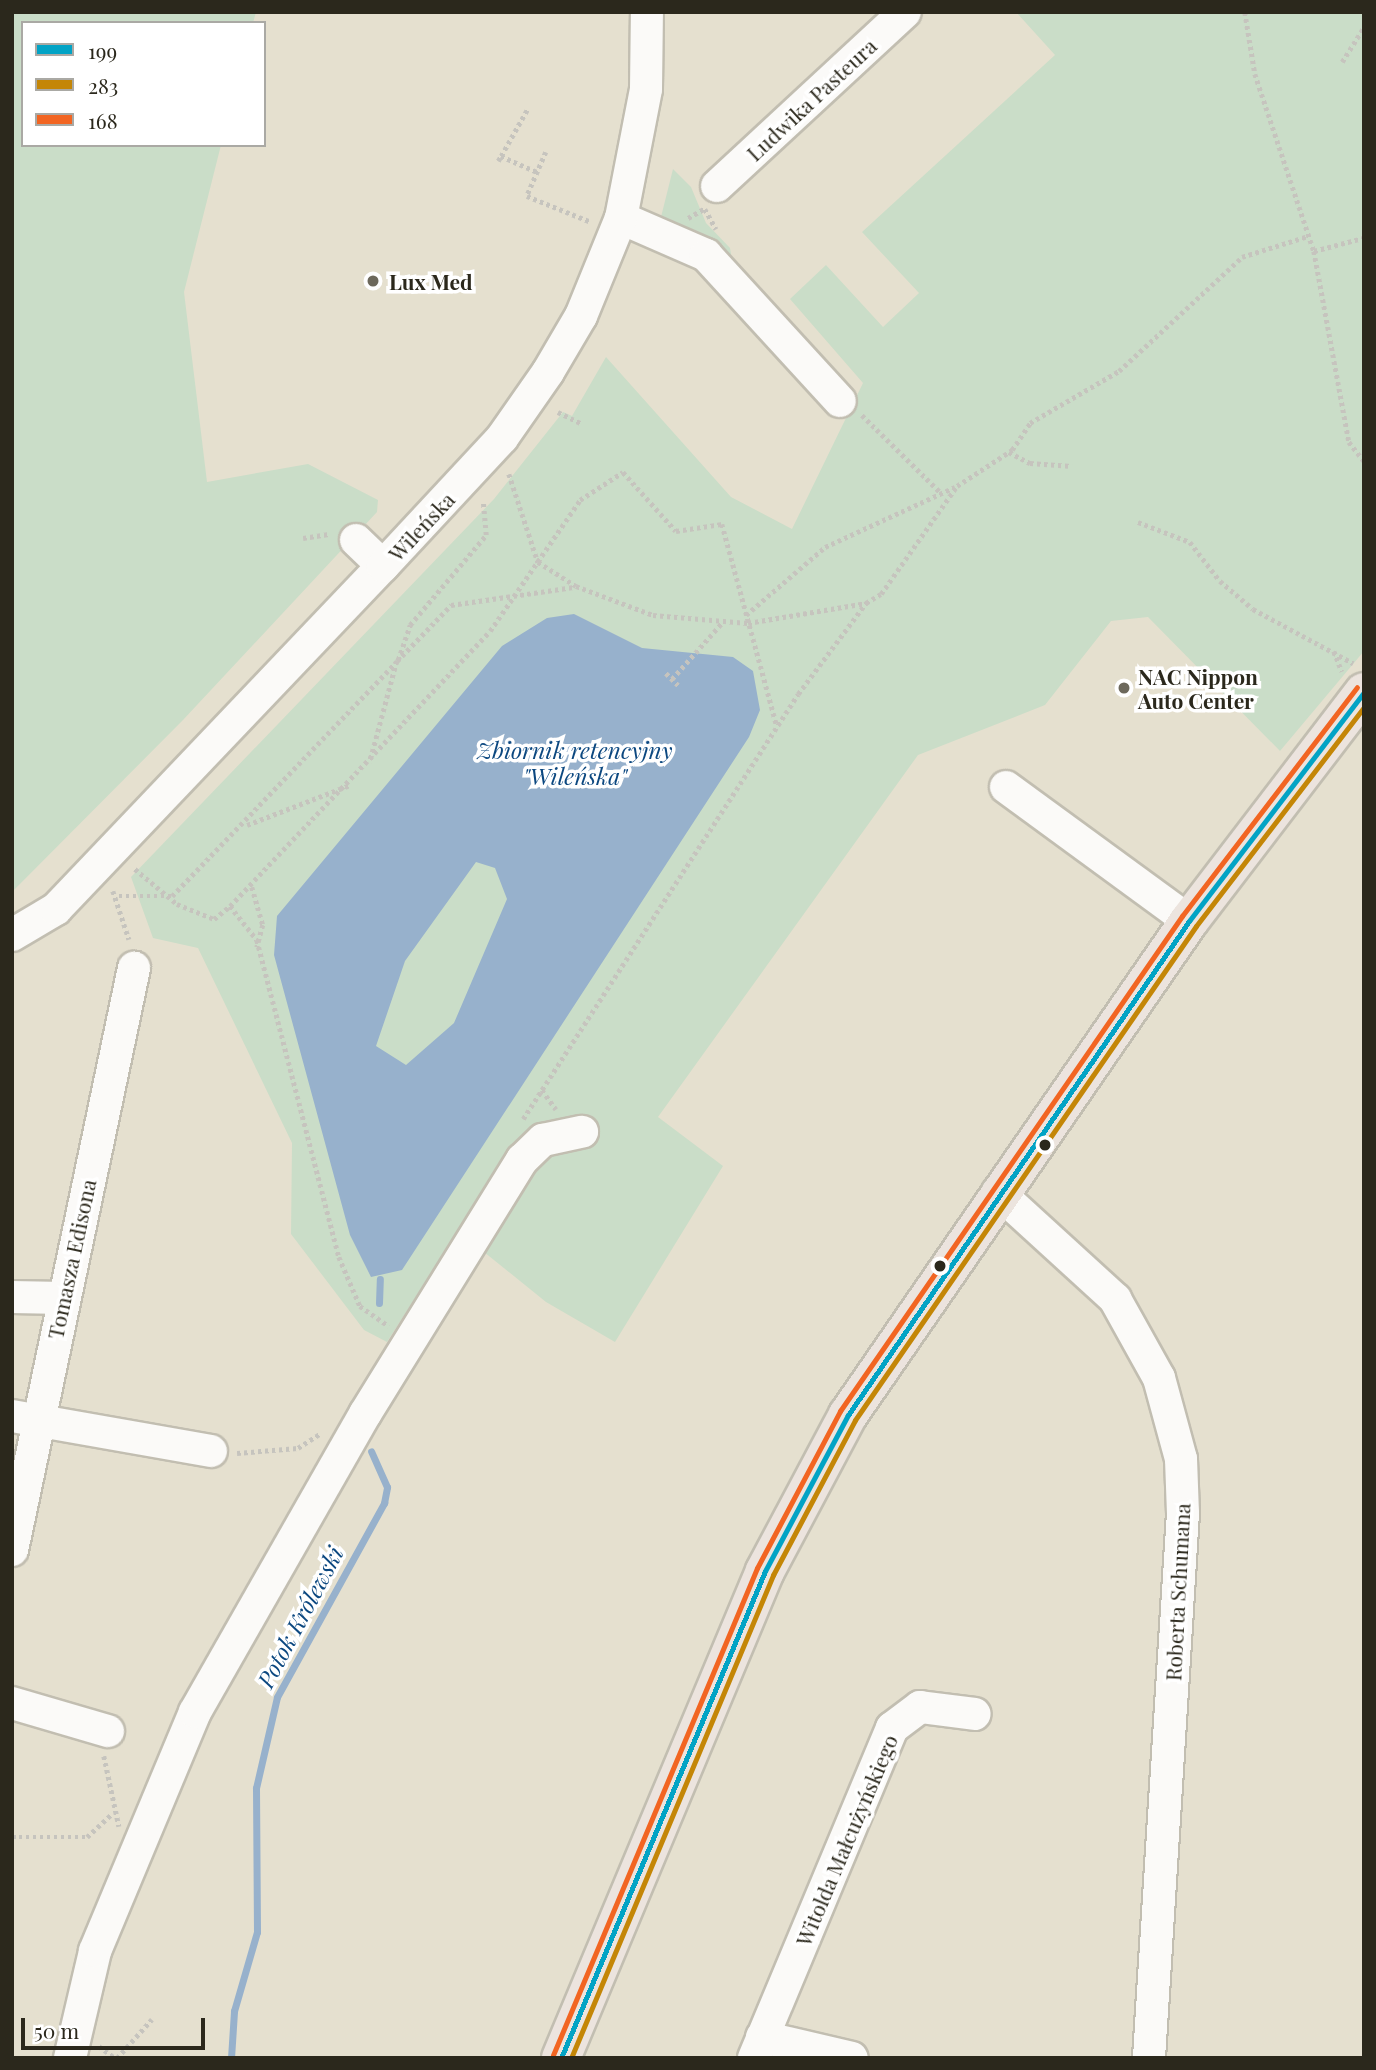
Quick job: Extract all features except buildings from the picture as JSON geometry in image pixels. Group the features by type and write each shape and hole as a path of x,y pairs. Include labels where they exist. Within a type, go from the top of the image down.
{"main road":[{"path":"561,2058 794,1513 875,1372 1357,681"}],"street":[{"name":"Wileńska","path":"12,935 56,909 482,461 541,383 581,316 621,218 646,89 647,12"},
{"name":"Ludwika Pasteura","path":"717,186 905,12"},
{"path":"621,218 706,255 840,401"},
{"path":"356,540 383,566"},
{"path":"1006,788 1189,921"},
{"name":"Tomasza Edisona","path":"12,1550 25,1416 62,1298 132,954"},
{"path":"70,2058 95,1951 195,1712 365,1414 530,1149 582,1132"},
{"name":"Roberta Schumana","path":"998,1192 1115,1299 1159,1378 1181,1459 1183,1513 1149,2058"},
{"path":"12,1297 62,1298"},
{"path":"25,1416 211,1451"},
{"path":"12,1703 108,1731"},
{"name":"Witolda Małcużyńskiego","path":"852,2058 758,2047 892,1728 920,1707 975,1714"}],"path":[{"path":"1245,15 1255,74 1314,251 1334,386 1349,442 1364,461"},
{"path":"1342,62 1364,27"},
{"path":"528,108 499,158 537,172"},
{"path":"546,152 527,196 589,221"},
{"path":"660,234 705,209 717,186"},
{"path":"746,615 814,554 872,522 957,486 1009,452 1054,404 1137,357 1242,257 1286,238 1308,236"},
{"path":"1314,251 1363,239"},
{"path":"840,401 864,416 941,493"},
{"path":"558,412 581,423"},
{"path":"1009,452 1030,463 1072,466"},
{"path":"135,869 172,896 214,919 230,906 352,785 517,595 580,500 623,472 676,531 722,524 777,726"},
{"path":"509,474 538,562 576,586 653,615 721,624 748,623 866,603 881,594 957,486"},
{"path":"369,763 397,661 410,625 486,535 483,503"},
{"path":"1138,522 1190,542 1220,581 1253,609 1334,650 1357,681"},
{"path":"119,896 172,896 243,827 451,605 576,586"},
{"path":"520,1124 777,726 866,603"},
{"path":"672,680 721,624"},
{"path":"1334,650 1357,681"},
{"path":"666,673 680,687"},
{"path":"243,827 352,785"},
{"path":"252,887 263,925 257,948"},
{"path":"113,891 119,896 132,954"},
{"path":"230,906 257,948 339,1258 360,1306 389,1326"},
{"path":"384,1340 396,1315"},
{"path":"211,1451 257,1455 298,1448 355,1412 365,1414"},
{"path":"108,1731 104,1751 112,1814 123,1833"},
{"path":"12,1837 87,1838 112,1814"},
{"path":"117,2058 152,2019"}],"green space":[{"path":"12,12 256,12 254,21 21,21 21,147 220,147 184,292 207,482 308,464 378,500 377,512 183,720 12,892"},
{"path":"1016,12 1364,12 1364,651 1280,751 1148,617 1111,621 1045,705 918,755 658,1117 723,1166 615,1342 546,1302 484,1252 465,1220 387,1342 364,1330 291,1234 292,1143 198,948 153,938 131,877 494,499 563,412 572,416 606,357 731,497 792,529 863,383 790,299 826,265 883,327 919,293 862,232 1055,55"},
{"path":"673,169 691,187 706,223 730,248 733,266 660,221"}],"water":[{"name":"Zbiornik retencyjny \"Wileńska\"","path":"574,614 642,648 733,657 753,671 760,710 749,737 402,1270 371,1277 350,1235 274,955 277,916 502,646 547,618","holes":["476,862 495,868 507,899 454,1023 406,1065 376,1046 405,961"]}],"waterway":[{"name":"Potok Królewski","path":"379,1303 380,1279"},
{"name":"Potok Królewski","path":"231,2058 234,2011 257,1932 256,1788 277,1697 384,1503 387,1487 371,1451"}],"transit line":[{"name":"168","path":"553,2055 757,1568 840,1411 1182,916 1357,687"},
{"name":"199","path":"561,2058 765,1571 848,1415 1189,921 1364,692"},
{"name":"283","path":"571,2058 773,1575 855,1420 1196,926 1364,707"}],"place":[{"name":"Lux Med","path":"373,281"},
{"name":"NAC Nippon Auto Center","path":"1124,688"}]}
